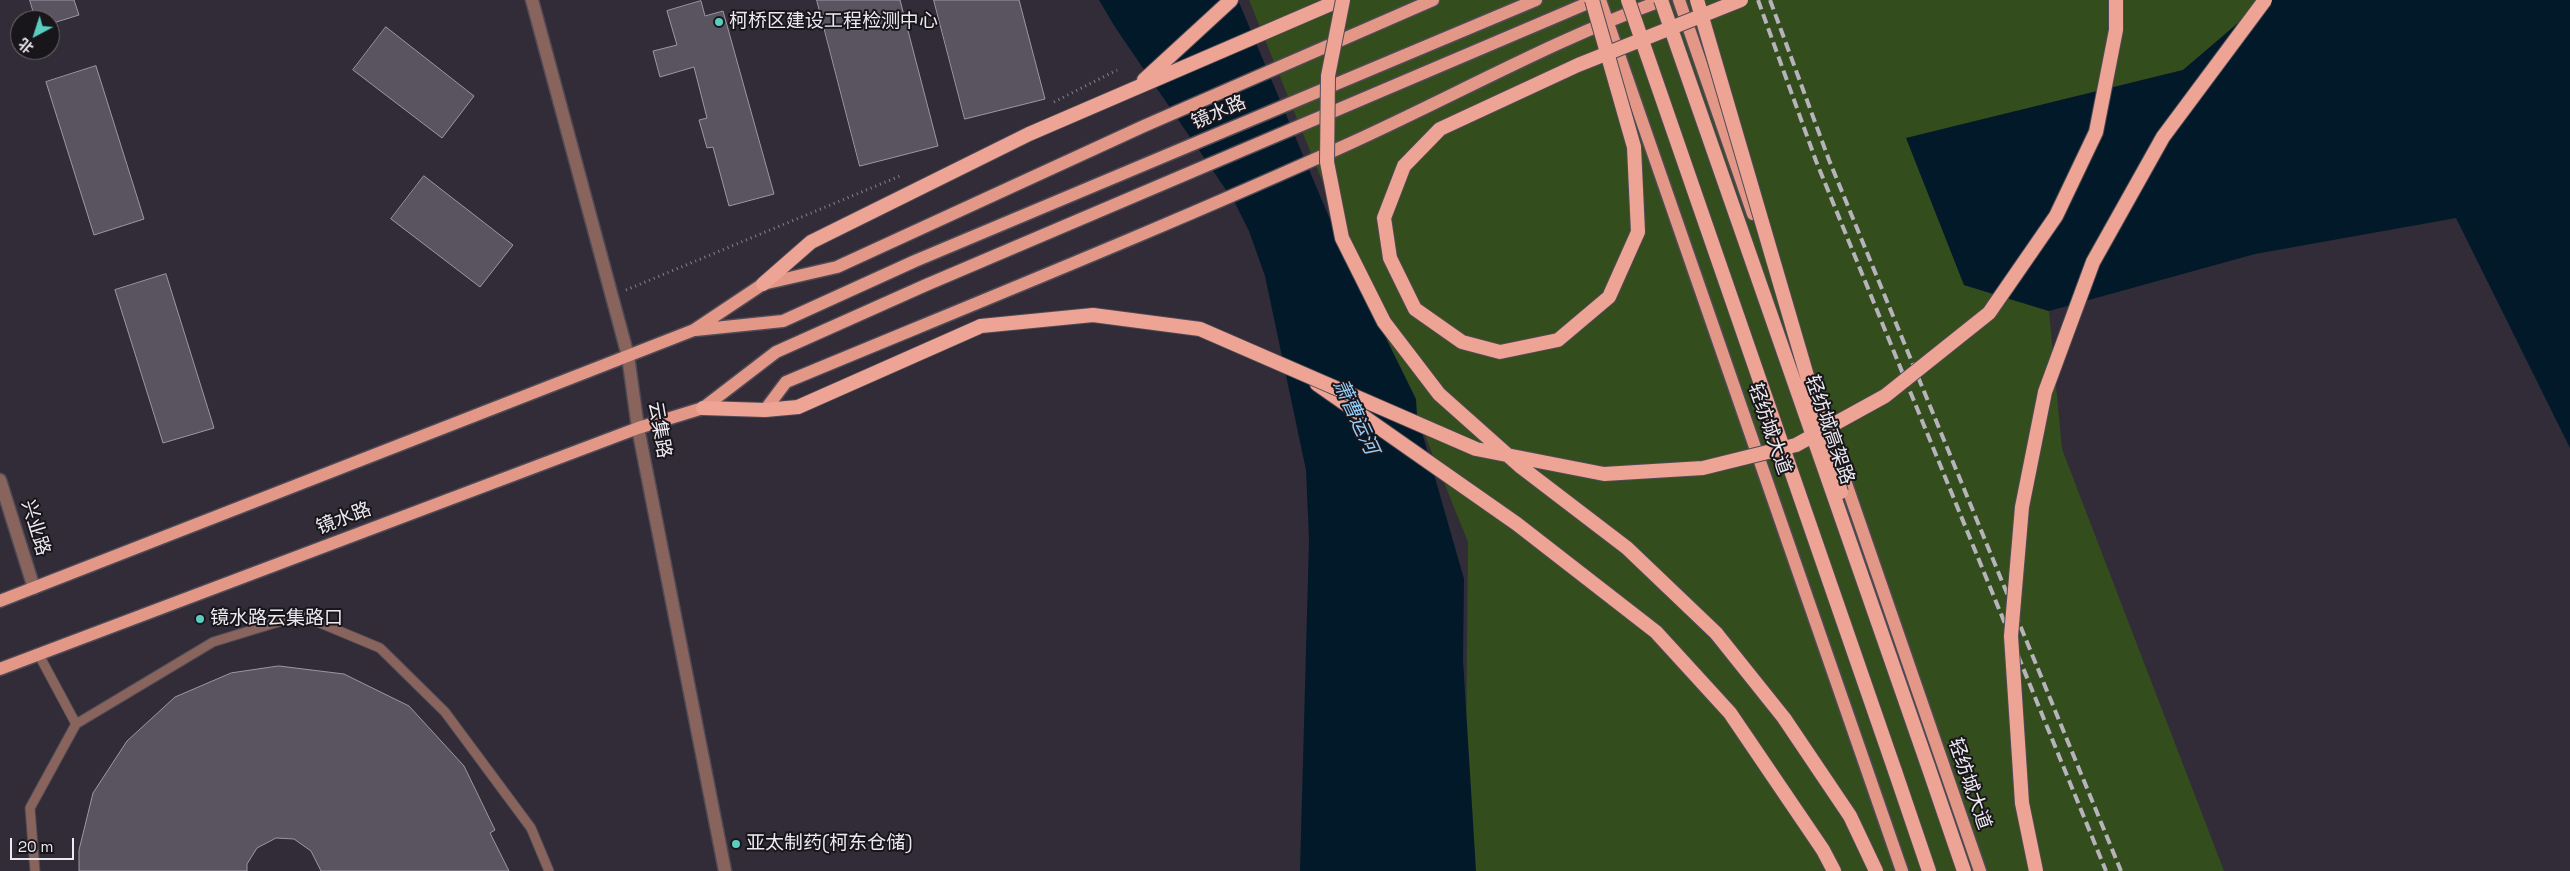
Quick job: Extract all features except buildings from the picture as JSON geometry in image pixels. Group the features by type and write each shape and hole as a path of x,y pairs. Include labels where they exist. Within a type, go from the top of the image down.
{"highway":[{"path":"1136,87 1231,0"},
{"path":"763,284 811,242 1029,134 1341,0"},
{"path":"1341,0 1328,76 1328,162 1342,238 1384,322 1439,394 1521,467 1627,548 1716,633 1784,718 1850,816 1876,871"},
{"path":"1594,0 1600,28 1605,46 1608,55 1634,147 1638,232 1609,297 1558,340 1500,352 1462,342 1415,309 1390,258 1384,218 1404,166 1440,129 1596,58 1605,55 1614,51 1623,47 1741,0"},
{"path":"1628,0 1930,871"},
{"name":"轻纺城高架路","path":"1662,0 1964,871"},
{"path":"1697,0 1885,644"},
{"path":"703,408 765,410 798,407 981,326 1093,315 1200,329 1476,449 1604,474 1703,468 1796,445 1885,396 1989,313 2056,216 2096,132 2116,30 2116,0"},
{"path":"2036,871 2022,803 2011,636 2022,507 2045,392 2093,262 2163,137 2265,0"},
{"path":"1306,376 1517,524 1656,632 1730,713 1823,850 1834,871"}],"main road":[{"path":"0,601 694,330 763,284 837,267 1144,126 1433,0"},
{"name":"镜水路","path":"694,330 783,321 915,261 1536,0"},
{"path":"703,408 776,352 926,285 1594,0"},
{"name":"轻纺城大道","path":"1600,0 1902,871"},
{"path":"765,410 786,382 1187,215 1354,141 1608,20 1662,0"},
{"name":"轻纺城大道","path":"1679,0 1980,871"},
{"name":"镜水路","path":"0,669 638,428 703,408"}],"street":[{"name":"云集路","path":"532,0 628,356 638,428 725,871"},
{"name":"兴业路","path":"0,480 34,588"}],"lane":[{"path":"35,871 30,808 76,724 213,642 301,615 380,648 445,712 531,828 549,871"},
{"path":"39,655 76,724"}],"path":[{"path":"612,296 904,174"}],"green space":[{"path":"1249,0 2265,0 2183,70 1907,138 1964,285 2049,311 2062,449 2224,871 1470,871 1465,848 1468,542"}],"water":[{"name":"萧曹运河","path":"1099,0 1238,0 1344,253 1416,399 1417,415 1464,579 1463,660 1476,871 1300,871 1309,540 1306,470 1265,276 1249,231 1235,203 1115,27"},
{"path":"2265,0 2570,0 2570,448 2456,218 2255,254 2049,311 1964,285 1906,138 2183,70"}],"railway":[{"path":"1758,0 1816,161 2106,871"},
{"path":"1770,0 1829,160 2121,871"}],"place":[{"name":"柯桥区建设工程检测中心","path":"719,22"},
{"name":"镜水路云集路口","path":"200,619"},
{"name":"亚太制药(柯东仓储)","path":"736,844"}]}
